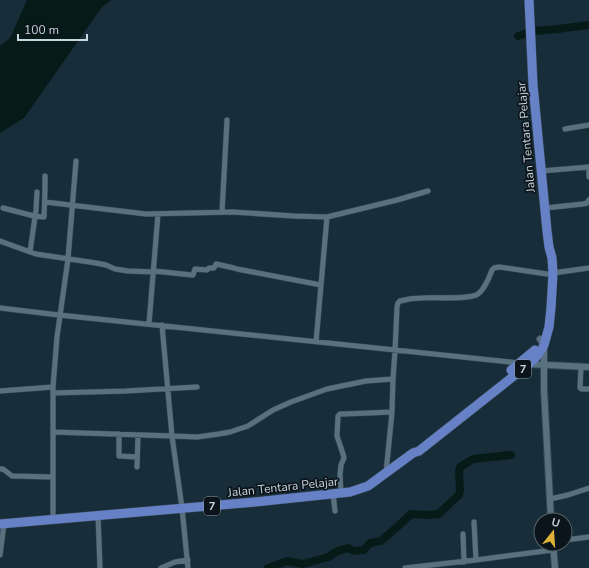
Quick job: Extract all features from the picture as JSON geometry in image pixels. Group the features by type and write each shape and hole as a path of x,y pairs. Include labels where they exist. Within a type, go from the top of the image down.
{"highway":[{"name":"Jalan Tentara Pelajar","path":"2,524 256,502 350,492 368,486 386,474 413,454 417,447 539,353 549,327 551,308 550,274 552,258 549,247 533,85 529,0"}],"street":[{"path":"222,212 227,120"},
{"path":"565,129 589,125"},
{"path":"53,519 53,387 59,315 68,259 76,161"},
{"path":"541,171 589,167 589,178"},
{"path":"3,208 44,217 45,176"},
{"path":"45,202 146,214 222,212 326,217 428,191"},
{"path":"30,252 37,192"},
{"path":"545,208 583,204 588,203 589,200"},
{"path":"149,324 158,214"},
{"path":"316,342 326,217"},
{"path":"0,241 30,252 101,264 115,269 128,271 154,271 194,275 195,269 207,270 209,268 214,268 216,264 237,270 321,285"},
{"path":"386,474 392,412 398,303 400,301 422,298 475,296 486,285 492,270 497,267 550,274 589,268"},
{"path":"0,308 525,364 589,367"},
{"path":"162,325 172,436 182,508 188,568"},
{"path":"542,342 551,512"},
{"path":"581,367 580,388 589,389"},
{"path":"53,432 197,437 230,432 248,426 273,410 328,388 393,378"},
{"path":"0,391 53,387"},
{"path":"53,393 197,387"},
{"path":"335,511 341,465 344,458 337,436 338,416 340,414 392,412"},
{"path":"119,434 119,456 137,457"},
{"path":"137,467 138,435"},
{"path":"0,469 3,469 12,476 53,477"},
{"path":"550,499 589,488"},
{"path":"98,515 100,568"},
{"path":"474,522 476,560"},
{"path":"0,555 2,524"},
{"path":"463,534 464,562"},
{"path":"573,539 589,537"},
{"path":"405,568 464,562 533,550"},
{"path":"553,552 555,568"},
{"path":"161,568 175,562 188,560"}],"shaded area":[{"path":"27,0 111,0 102,7 24,118 0,133 0,46 10,38"}],"waterway":[{"path":"518,36 534,31 589,25"},
{"path":"268,568 287,561 303,564 328,557 338,551 348,548 354,551 364,550 370,543 381,541 411,514 439,514 459,495 460,467 473,459 511,455"}]}
